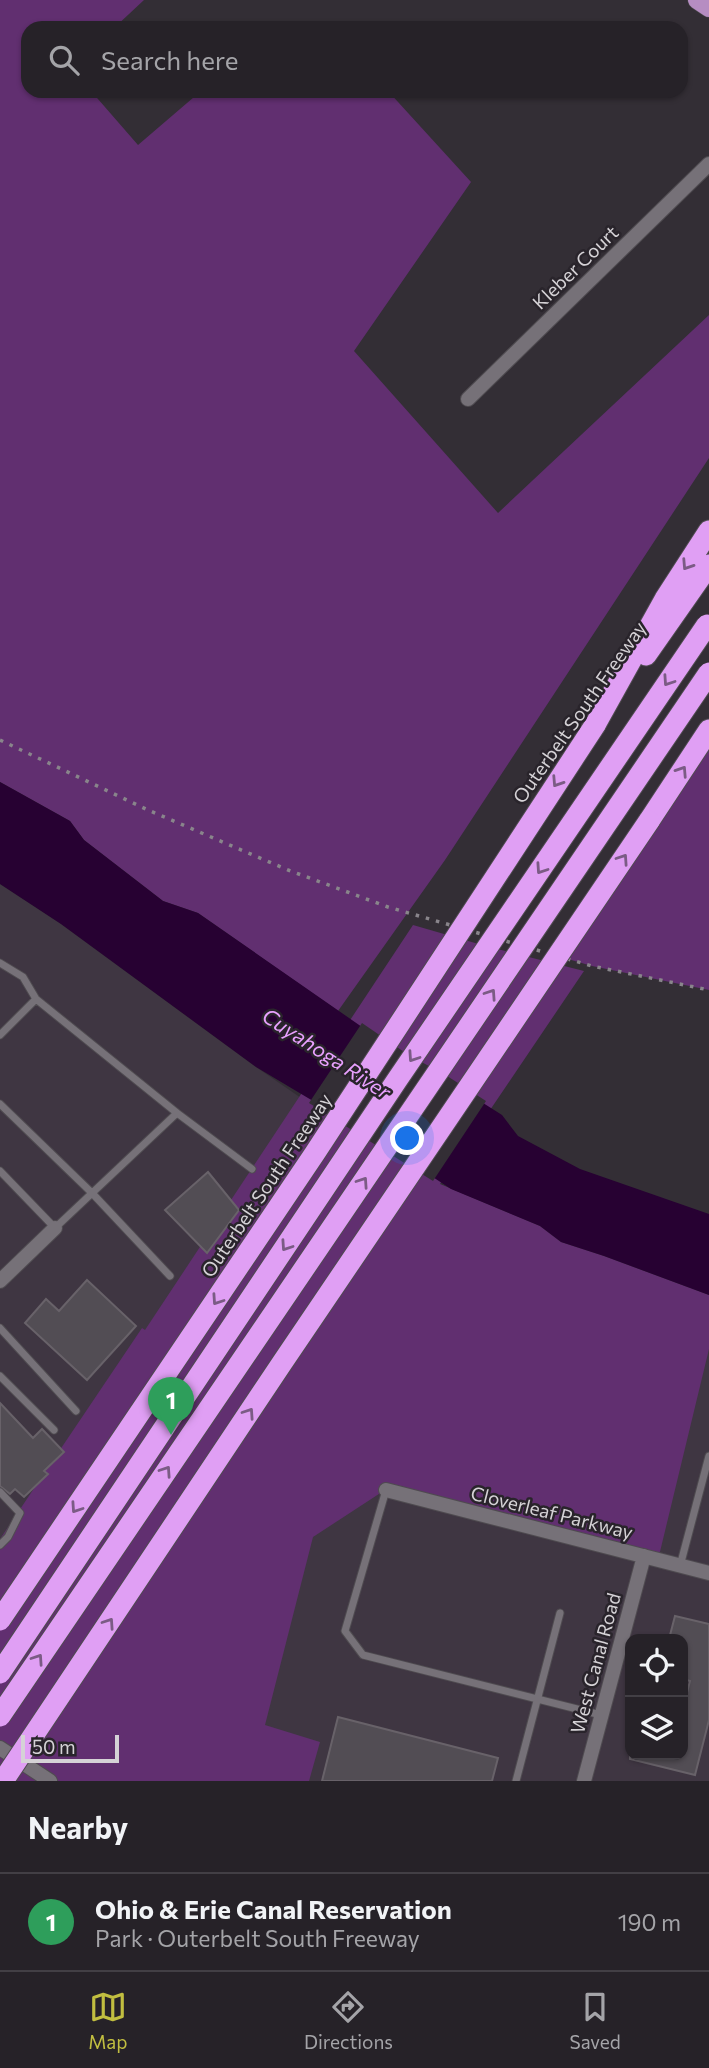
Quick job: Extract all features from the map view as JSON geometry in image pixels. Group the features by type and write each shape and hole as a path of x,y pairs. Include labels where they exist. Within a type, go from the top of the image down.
{"highway":[{"path":"672,604 709,531"},
{"name":"Outerbelt South Freeway","path":"0,1620 301,1174 672,604 709,565"},
{"path":"0,1673 389,1092 708,623"},
{"path":"0,1716 709,673"},
{"path":"3,1781 709,730"}],"main road":[{"path":"698,0 709,8"}],"street":[{"name":"Kleber Court","path":"468,399 709,163"},
{"path":"0,1281 55,1228"},
{"name":"Cloverleaf Parkway","path":"386,1490 709,1573"},
{"name":"West Canal Road","path":"584,1781 644,1556"},
{"path":"0,1748 50,1781"}],"lane":[{"path":"0,963 23,977 36,999 177,1113 252,1169"},
{"path":"0,1035 36,999"},
{"path":"0,1104 92,1193 170,1276"},
{"path":"0,1171 55,1228 177,1113"},
{"path":"0,1328 76,1411"},
{"path":"0,1376 54,1430"},
{"path":"680,1566 709,1456"},
{"path":"386,1490 345,1631 363,1655 601,1715"},
{"path":"0,1492 20,1513 0,1545"},
{"path":"516,1781 560,1613"}],"shaded area":[{"path":"0,0 144,0 122,21 21,21 21,98 97,98 138,145 193,98 394,98 471,182 354,351 498,513 709,315 709,458 445,860 338,1011 198,913 163,901 84,840 70,821 0,782"},
{"path":"709,732 709,990 592,966 554,955"},
{"path":"0,884 61,924 256,1067 336,1122 0,1615"},
{"path":"413,925 584,971 440,1184 540,1226 561,1242 709,1295 709,1349 658,1560 385,1490 313,1537 265,1725 320,1742 309,1781 0,1781 0,1539 142,1328 145,1330"},
{"path":"440,1184 709,1295 709,1781 38,1781"}],"water":[{"name":"Cuyahoga River","path":"0,782 70,821 84,840 163,901 198,913 408,1059 502,1115 518,1136 580,1169 709,1214 709,1295 561,1242 540,1226 451,1189 360,1129 256,1067 61,924 0,884"}],"pier":[{"path":"362,1023 410,1056 486,1101 433,1181 309,1103"}],"building":[{"path":"208,1172 239,1210 207,1253 165,1210"},
{"path":"87,1280 136,1326 87,1380 25,1323 46,1299 59,1311"},
{"path":"0,1403 33,1438 42,1429 64,1452 44,1471 48,1474 24,1497 15,1489 10,1494 0,1486"},
{"path":"675,1616 709,1624 709,1720 695,1775 634,1760 688,1760 688,1634 670,1634"},
{"path":"338,1717 498,1758 492,1781 322,1781"}],"railway":[{"path":"0,740 148,810 288,870 388,907 592,966 709,990"}],"place":[{"name":"Ohio & Erie Canal Reservation","path":"171,1435"}]}
